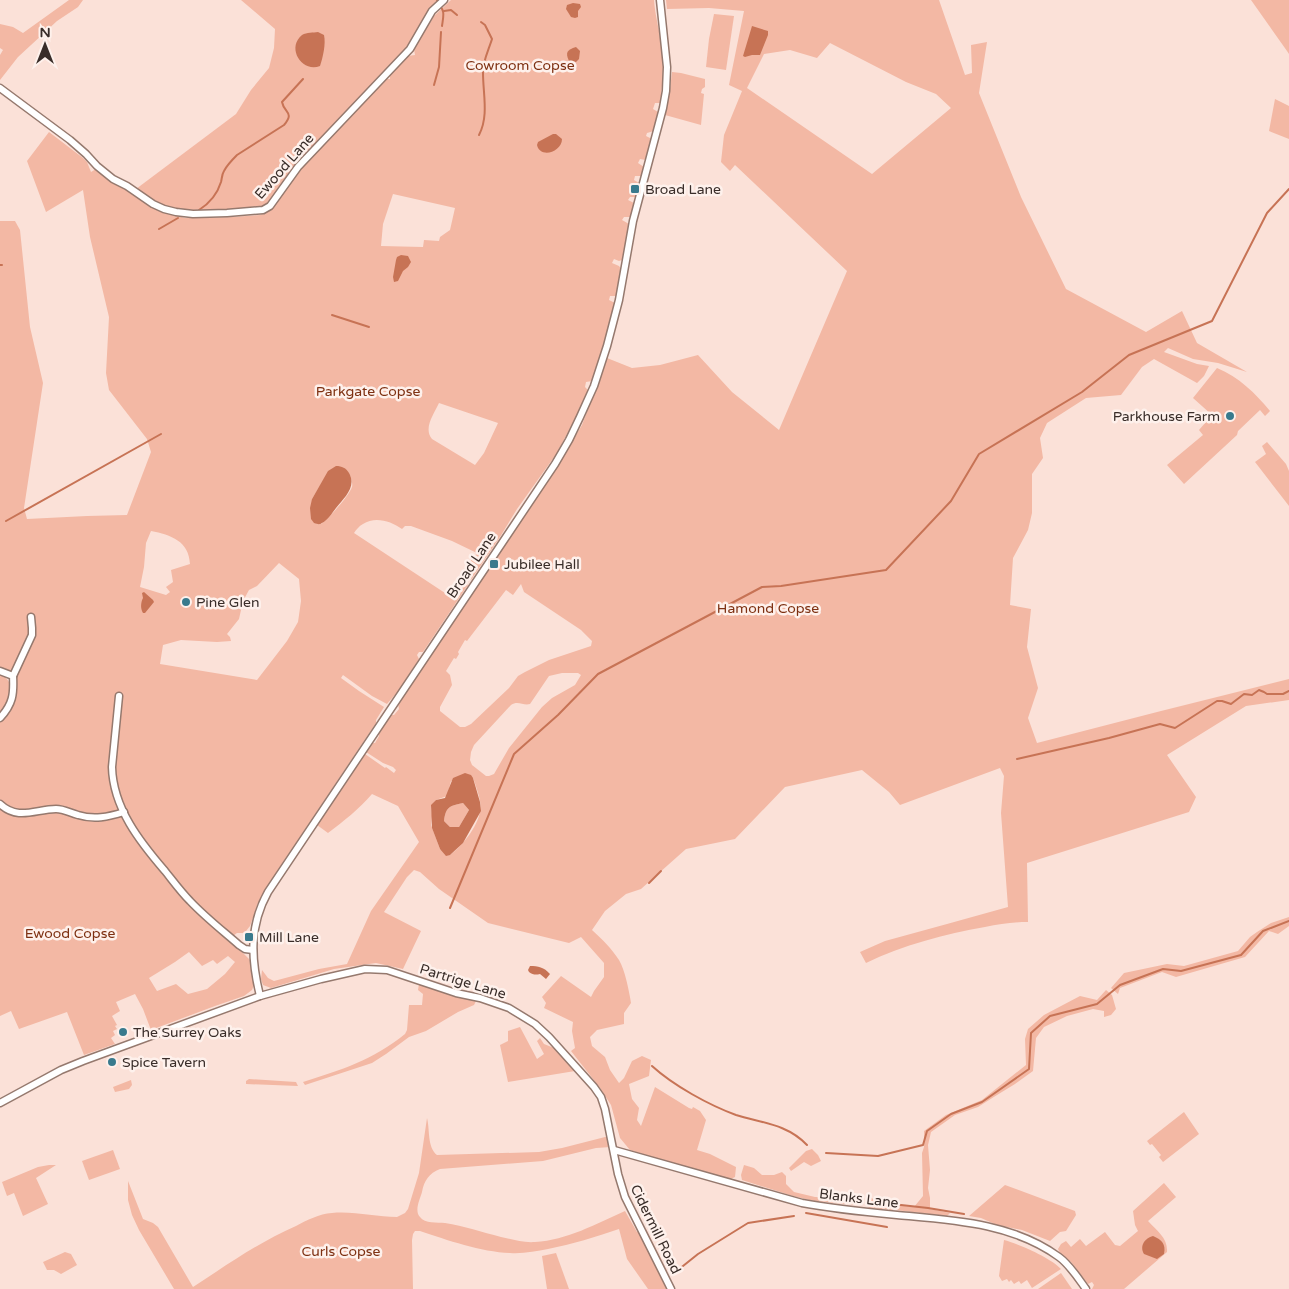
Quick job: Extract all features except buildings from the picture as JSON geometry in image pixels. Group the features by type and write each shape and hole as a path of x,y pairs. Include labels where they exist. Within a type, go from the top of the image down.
{"street":[{"name":"Broad Lane","path":"260,996 256,977 253,938 256,920 268,892 555,464 569,440 590,394 613,326 632,221 656,137 666,91 667,67 660,0"},
{"name":"Ewood Lane","path":"0,88 70,140 97,166 158,207 170,211 193,214 264,210 270,206 298,166 410,49 426,20 441,3"},
{"path":"0,718 8,709 13,697 13,676 32,635 31,617"},
{"path":"0,670 13,676"},
{"path":"119,696 112,771 115,788 124,812 142,844 190,901 239,945 245,949 253,950"},
{"path":"0,804 9,810 20,813 56,809 99,818 124,812"},
{"name":"Partrige Lane","path":"0,1103 61,1070 84,1060 260,996 354,971 376,969 396,973 509,1008 535,1024 601,1097 614,1150"},
{"name":"Cidermill Road","path":"614,1150 618,1174 625,1197 671,1289"},
{"name":"Blanks Lane","path":"614,1150 802,1203 831,1209 977,1224 1009,1232 1037,1244 1060,1258 1069,1266 1086,1289"}],"green space":[{"path":"69,0 83,0 78,7 57,21 18,57 0,80 0,55 3,50 0,48 0,24 13,27 23,33"},
{"path":"241,0 439,0 425,16 406,50 297,164 269,203 262,207 226,211 179,210 161,205 136,189 236,114 251,90 269,68 274,48 275,29"},
{"path":"451,0 654,0 663,58 660,103 655,103 653,109 658,112 654,131 647,133 646,136 652,139 646,160 640,159 638,163 644,167 641,176 635,176 634,180 639,183 635,197 630,197 628,200 634,203 631,217 624,217 622,220 629,224 622,260 614,259 612,263 621,269 616,296 610,296 609,300 615,303 609,330 592,381 586,382 585,387 588,390 557,453 517,509 471,580 463,572 475,555 479,554 452,541 411,526 405,526 402,529 383,520 368,522 360,526 354,533 445,593 449,589 455,591 462,581 468,585 423,652 419,652 417,655 419,659 399,690 387,704 372,696 343,675 341,678 384,707 376,723 270,882 258,903 250,926 243,933 237,933 229,939 250,960 254,985 252,990 244,996 151,1030 135,994 116,1002 120,1011 112,1016 117,1025 115,1026 117,1029 113,1031 115,1035 111,1038 115,1044 84,1055 67,1012 19,1029 11,1011 0,1016 0,807 19,817 43,812 63,812 90,821 104,821 114,818 83,813 60,806 28,810 13,809 6,806 0,800 0,721 12,708 15,699 16,677 36,632 33,615 29,615 28,639 13,670 8,671 0,668 0,221 15,221 20,230 30,327 43,383 24,508 27,519 127,515 151,452 147,439 109,390 106,373 109,317 90,237 83,190 46,212 27,161 49,132 83,158 91,172 96,169 162,211 185,218 260,215 275,205 301,168 385,79 390,79 390,74 408,56 415,55 414,49 434,16","holes":["393,194 455,208 450,230 440,237 439,241 424,240 423,247 381,246 383,224","439,403 498,423 484,453 475,465 432,439 429,430 430,421","350,475 352,484 350,491 338,507 321,524 312,499 324,479","151,531 172,537 178,540 189,556 190,564 171,570 173,582 166,587 170,592 166,595 140,587 146,543","279,563 299,579 301,601 298,622 287,641 257,680 160,664 163,645 181,640 231,641 227,634 239,619 243,601 249,590 257,586","189,952 202,966 213,960 217,964 228,956 235,962 225,974 207,989 188,994 176,984 157,991 149,978"]},
{"name":"Hamond Copse","path":"666,0 939,0 965,75 972,73 971,45 987,42 979,93 1021,197 1066,289 1146,332 1182,311 1197,343 1247,372 1218,363 1193,359 1168,348 1164,352 1197,364 1209,366 1204,376 1197,383 1154,359 1142,367 1121,395 1086,398 1047,423 1040,438 1043,458 1032,474 1032,513 1028,530 1013,558 1010,605 1031,609 1027,647 1038,688 1028,718 1037,743 1289,679 1289,700 1246,706 1167,755 1196,797 1189,812 1027,863 1028,922 996,925 940,937 909,946 866,963 860,952 885,941 1008,907 1001,813 1004,776 1000,768 900,805 889,792 862,770 785,787 735,839 686,849 641,889 626,894 605,911 592,930 607,944 619,960 625,975 631,1003 624,1013 624,1024 597,1030 590,1037 592,1046 605,1057 610,1070 619,1083 624,1078 632,1061 642,1056 651,1060 649,1076 629,1084 632,1099 639,1108 637,1120 641,1126 655,1087 689,1108 692,1109 693,1107 700,1111 706,1120 697,1150 710,1154 736,1167 735,1177 731,1179 630,1150 620,1138 611,1105 571,1051 575,1048 572,1031 573,1022 544,1008 546,1003 542,997 561,976 591,997 604,977 604,963 581,937 569,943 488,923 439,889 420,872 414,870 407,877 384,912 421,931 403,969 376,963 334,969 271,988 263,985 261,979 262,970 268,978 274,981 347,964 371,911 419,842 398,806 372,794 351,815 328,833 317,825 365,754 394,773 396,770 366,752 375,743 391,715 394,715 399,709 398,704 554,471 582,425 607,358 632,368 660,365 698,355 732,392 779,430 847,271 735,165 730,171 721,162 724,135 742,91 729,85 744,11 709,8 667,9","holes":["830,43 906,82 936,94 951,108 872,174 747,88 764,54 790,50 817,58","521,584 524,592 581,630 592,641 591,646 549,660 518,676 509,688 471,724 460,727 440,711 440,707 452,685 450,675 446,671 454,658 456,659 465,640 467,641 506,590 513,595","562,673 578,673 581,675 575,685 552,698 542,707 509,748 494,774 486,776 472,765 470,760 474,745 511,705 516,703 530,704 549,676","473,778 480,808 479,816 472,831 450,855 440,849 431,825 431,808 436,800 447,796 451,781"]},
{"path":"1251,0 1289,0 1289,54 1287,51"},
{"path":"714,14 734,16 726,70 706,67"},
{"path":"672,72 705,79 705,87 701,93 704,94 701,125 665,115"},
{"path":"1275,99 1289,106 1289,139 1269,131"},
{"path":"1217,368 1246,386 1270,411 1265,416 1260,410 1238,431 1237,435 1184,484 1167,465 1203,435 1199,430 1212,415 1193,398"},
{"path":"1267,442 1286,464 1289,471 1289,506 1255,462 1266,454 1262,446"},
{"path":"0,673 8,681 11,691 9,699 0,714"},
{"path":"463,803 469,810 459,827 450,827 444,821 447,810 449,807"},
{"path":"1289,917 1289,926 1278,934 1269,931 1245,957 1176,977 1162,972 1120,988 1118,994 1111,988 1124,973 1167,964 1184,966 1238,951 1257,932 1271,923"},
{"path":"419,984 476,1001 474,1005 426,1031 409,1037 372,1063 305,1085 303,1082 344,1068 381,1051 405,1034 409,1005 422,1005 423,994 418,990"},
{"path":"1106,990 1112,995 1116,1009 1111,1015 1104,1017 1104,1011 1093,1009 1067,1016 1044,1027 1036,1038 1033,1071 978,1107 955,1115 931,1132 928,1145 930,1209 950,1213 947,1216 869,1208 866,1205 866,1196 872,1198 876,1203 914,1207 923,1196 922,1153 924,1131 946,1115 982,1100 1026,1065 1025,1039 1028,1029 1044,1015 1080,996 1097,1000"},
{"path":"520,1027 537,1059 544,1054 537,1041 540,1038 544,1044 554,1048 575,1071 508,1082 500,1045 508,1041 508,1031"},
{"path":"249,1079 296,1082 298,1086 246,1084 246,1081"},
{"path":"131,1080 132,1085 129,1089 115,1092 113,1087"},
{"path":"1184,1112 1199,1134 1163,1162 1159,1157 1161,1155 1147,1141"},
{"name":"Curls Copse","path":"427,1118 430,1143 437,1155 539,1152 609,1136 611,1147 596,1148 543,1161 440,1169 430,1175 426,1181 418,1205 418,1214 428,1222 452,1224 501,1237 531,1242 547,1241 570,1235 625,1211 637,1232 646,1229 667,1271 662,1275 668,1289 648,1289 627,1259 619,1229 557,1247 515,1253 476,1248 415,1231 412,1240 413,1289 174,1289 132,1215 128,1200 128,1181 143,1219 158,1227 193,1287 282,1232 318,1216 357,1213 397,1217 405,1213 408,1209 419,1173"},
{"path":"812,1149 821,1161 811,1166 804,1162 791,1171 789,1168 806,1151"},
{"path":"113,1150 120,1169 89,1180 82,1161"},
{"path":"56,1165 36,1178 48,1204 23,1216 14,1193 7,1196 2,1182 38,1167"},
{"path":"744,1165 754,1168 762,1175 774,1175 782,1172 786,1176 786,1184 794,1192 815,1197 860,1197 861,1203 859,1205 814,1201 742,1180 741,1175"},
{"path":"1164,1183 1176,1197 1148,1221 1164,1239 1167,1252 1124,1289 1092,1289 1094,1285 1092,1282 1088,1284 1071,1262 1060,1253 1058,1249 1061,1244 1066,1241 1071,1247 1080,1239 1086,1246 1105,1232 1115,1245 1120,1246 1138,1231 1133,1211"},
{"path":"1005,1185 1075,1211 1076,1215 1066,1231 1060,1232 1050,1241 1022,1230 997,1225 981,1218 969,1216"},
{"path":"1004,1240 1050,1260 1061,1269 1032,1288 1027,1280 1021,1284 1019,1281 1014,1284 1011,1280 1009,1282 1007,1279 1002,1281 999,1276"},
{"path":"65,1252 71,1254 77,1265 61,1274 54,1270 47,1270 43,1262"},
{"path":"556,1253 569,1289 547,1289 542,1256"},
{"path":"1061,1273 1072,1289 1038,1289"}],"shaded area":[{"path":"573,3 580,4 581,7 578,11 578,17 575,18 571,17 566,9 567,5"},
{"path":"752,26 768,31 768,35 760,55 745,57 743,56"},
{"path":"318,32 324,35 325,39 320,66 307,66 298,58 296,52 297,40 302,35"},
{"path":"576,47 580,51 579,59 576,62 569,61 568,52"},
{"path":"553,134 562,139 561,144 551,152 542,152 537,145 538,142"},
{"path":"401,255 408,256 411,262 403,271 398,281 394,282 396,260"},
{"path":"336,466 347,470 351,478 351,488 326,520 320,524 314,523 311,519 310,508 312,499 328,471"},
{"path":"144,592 154,602 143,613 141,605 142,593"},
{"path":"465,773 471,775 481,811 463,843 450,855 446,856 440,849 432,828 431,805 436,800 445,798 453,778","holes":["463,803 469,810 459,827 450,827 444,821 449,807"]},
{"path":"530,966 541,967 550,974 546,979 540,974 532,974 528,970"},
{"path":"1153,1236 1164,1245 1164,1254 1157,1259 1144,1254 1142,1248 1144,1243"}],"waterway":[{"path":"437,0 443,13 442,26"},
{"path":"444,11 451,10 457,15"},
{"path":"479,135 485,113 483,69 492,39 485,25 481,22"},
{"path":"434,85 439,67 441,32"},
{"path":"199,210 215,195 223,172 237,155 284,125 289,115 282,102 303,79"},
{"path":"450,908 514,754 558,715 598,674 762,587 781,586 886,570 951,501 979,454 1082,392 1129,355 1212,321 1267,213 1289,189"},
{"path":"159,229 178,218"},
{"path":"332,315 369,327"},
{"path":"6,521 161,434"},
{"path":"1017,759 1160,724 1175,728 1217,701 1231,704 1244,694 1252,695 1259,690 1267,694 1283,694 1289,691"},
{"path":"649,883 661,871"},
{"path":"826,1153 878,1156 923,1145 927,1131 951,1114 982,1102 1029,1069 1031,1033 1050,1016 1097,1004 1120,985 1163,969 1181,971 1241,955 1263,931 1289,921"},
{"path":"652,1066 681,1088 703,1100 736,1115 783,1128 807,1145"},
{"path":"874,1202 964,1214"},
{"path":"806,1213 887,1227"},
{"path":"673,1274 698,1254 748,1223 794,1216"}],"place":[{"name":"Broad Lane","path":"635,189"},
{"name":"Parkhouse Farm","path":"1230,416"},
{"name":"Jubilee Hall","path":"494,564"},
{"name":"Pine Glen","path":"186,602"},
{"name":"Mill Lane","path":"249,937"},
{"name":"The Surrey Oaks","path":"123,1032"},
{"name":"Spice Tavern","path":"112,1062"}],"park label":[{"name":"Cowroom Copse","path":"520,65"},
{"name":"Parkgate Copse","path":"368,391"},
{"name":"Ewood Copse","path":"70,933"}]}
